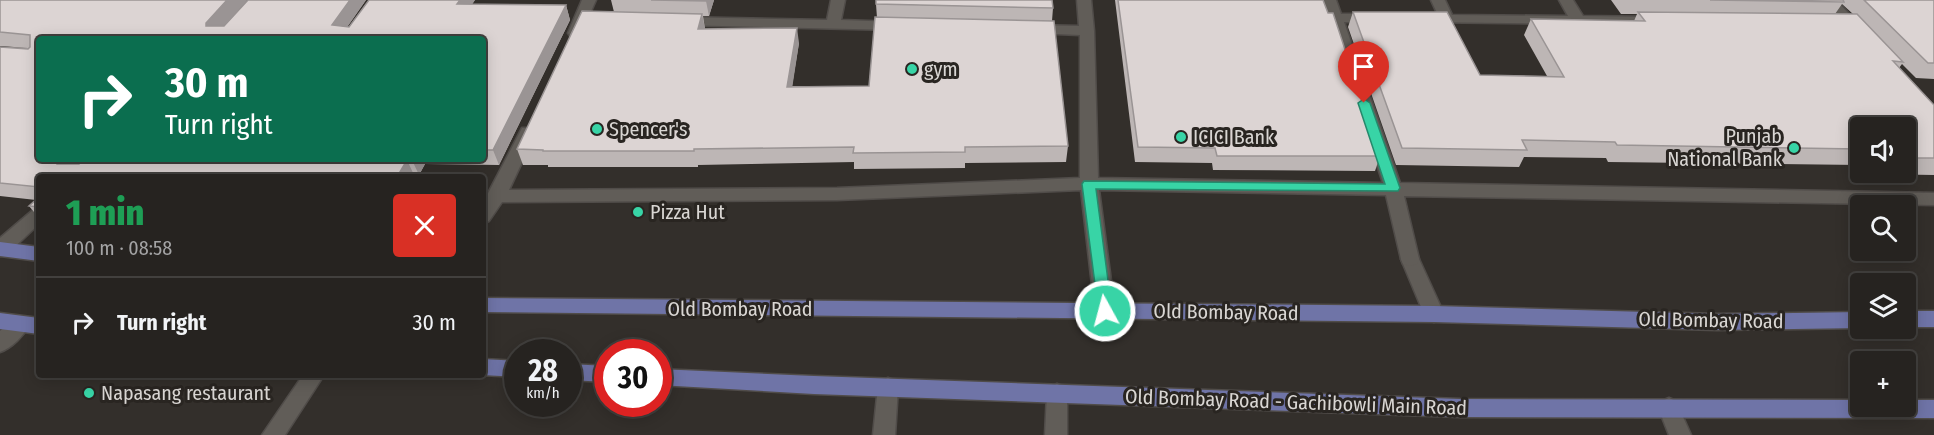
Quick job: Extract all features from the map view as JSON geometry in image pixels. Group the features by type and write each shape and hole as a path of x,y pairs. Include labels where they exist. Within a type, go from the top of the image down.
{"main road":[{"path":"0,249 36,254"},
{"name":"Old Bombay Road","path":"486,305 560,308 1434,314 1717,322 1850,320"},
{"path":"1916,320 1934,319"},
{"path":"486,367 504,368"},
{"name":"Old Bombay Road - Gachibowli Main Road","path":"672,378 1460,408 1934,409"}],"street":[{"path":"566,51 587,20 589,0"},
{"path":"832,24 838,0"},
{"path":"1084,0 1087,31 1089,184 1105,311"},
{"path":"1329,0 1393,188 1410,259 1434,314"},
{"path":"1438,0 1447,19"},
{"path":"1566,0 1577,19"},
{"path":"1828,0 1865,39"},
{"path":"1335,18 1391,18"},
{"path":"1413,19 1672,21"},
{"path":"665,21 914,26"},
{"path":"1826,23 1850,24"},
{"path":"1018,29 1087,31"},
{"path":"486,213 497,196 537,113"},
{"path":"497,196 837,194 1089,184 1934,199"},
{"path":"0,249 36,217"},
{"path":"0,344 20,324"},
{"path":"273,435 312,378"},
{"path":"884,435 888,387"},
{"path":"1056,435 1057,393"},
{"path":"1669,407 1680,435"}],"building":[{"path":"0,0 227,0 206,23 206,26 224,26 248,0 350,0 332,25 349,27 369,0 460,0 457,4 566,5 493,150 486,150 486,36 36,36 36,162 79,164 81,162 406,162 399,174 36,174 36,187 0,183 0,47 28,49 30,35 0,32"},
{"path":"651,0 706,0 706,1"},
{"path":"876,0 1052,0 1053,8 876,4"},
{"path":"1118,0 1323,0 1328,13 1333,13 1380,156 1217,156 1215,148 1138,147"},
{"path":"1710,0 1843,0 1844,2"},
{"path":"1864,0 1934,0 1934,63 1928,63"},
{"path":"582,11 702,14 698,29 797,28 787,87 869,86 875,17 1054,21 1068,146 965,147 965,152 853,153 854,147 694,149 694,151 517,149"},
{"path":"1353,12 1447,12 1480,75 1564,77 1531,19 1645,21 1638,12 1857,14 1903,62 1893,61 1934,105 1934,158 1916,158 1916,117 1850,117 1850,149 1617,145 1615,142 1522,140 1527,150 1402,148"},
{"path":"36,200 36,207 29,206"}],"place":[{"name":"gym","path":"912,69"},
{"name":"Spencer's","path":"597,129"},
{"name":"ICICI Bank","path":"1181,137"},
{"name":"Punjab National Bank","path":"1794,148"},
{"name":"Pizza Hut","path":"638,212"},
{"name":"Napasang restaurant","path":"89,393"}],"route":[{"path":"1105,311 1089,184 1393,188 1364,103"}]}
